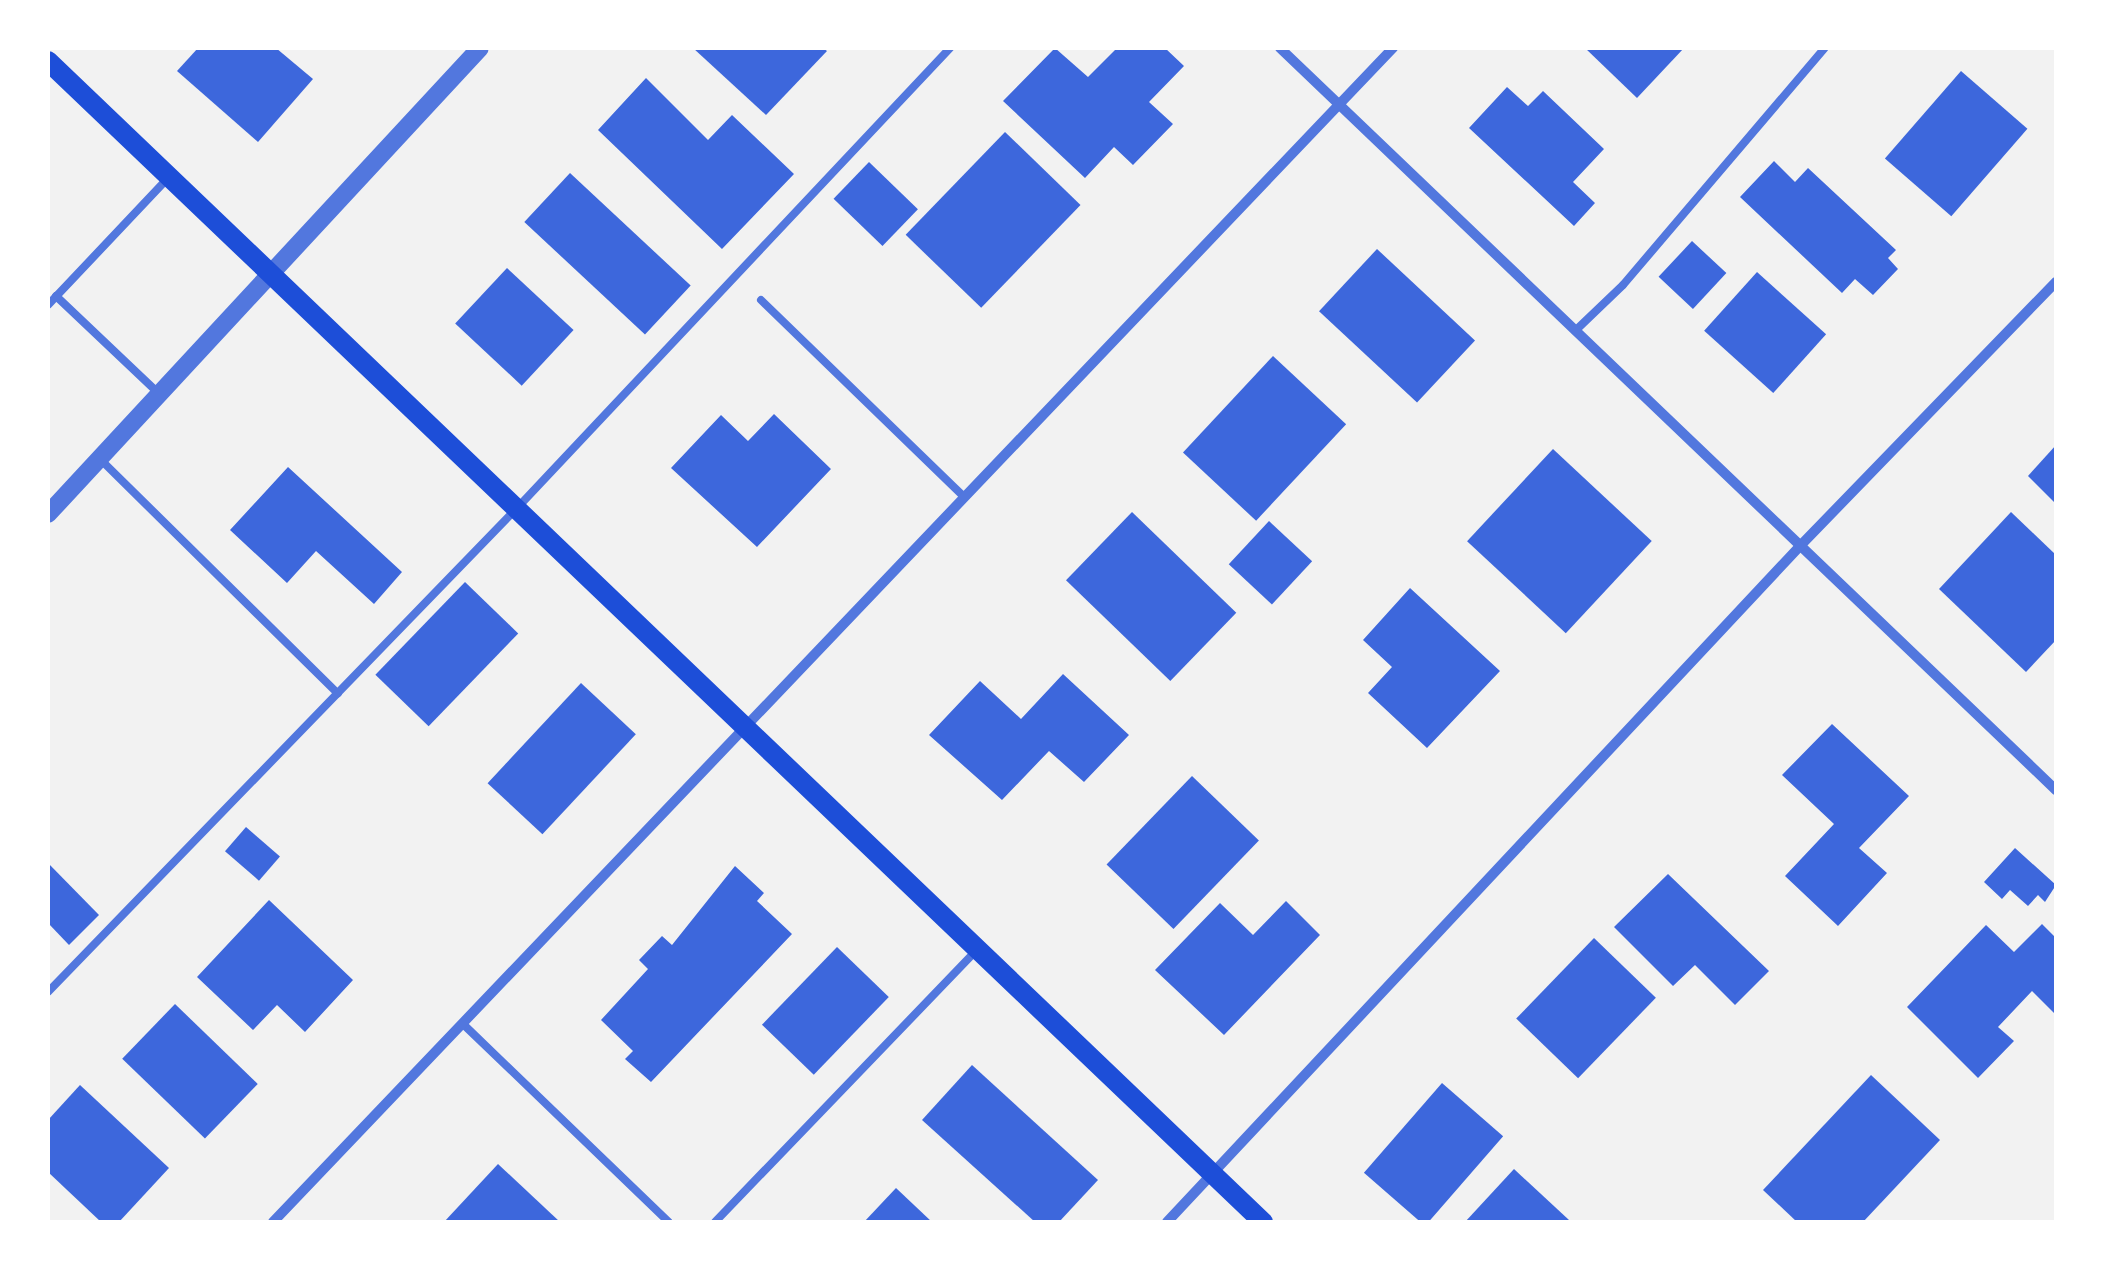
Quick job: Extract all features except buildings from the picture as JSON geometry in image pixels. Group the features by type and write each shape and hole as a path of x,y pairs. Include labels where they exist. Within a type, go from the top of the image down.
{"main road":[{"path":"48,61 519,506 1264,1222"}],"street":[{"path":"48,514 274,275 480,48"},
{"path":"1280,48 2056,790"},
{"path":"273,1222 1393,48"},
{"path":"1167,1222 1800,546 2056,282"}],"lane":[{"path":"48,61 60,48"},
{"path":"48,992 519,506 950,48"},
{"path":"1576,331 1623,286 1825,48"},
{"path":"48,305 171,175"},
{"path":"56,296 160,395"},
{"path":"761,300 963,496"},
{"path":"100,459 338,694"},
{"path":"716,1222 979,948"},
{"path":"463,1024 669,1222"}]}
